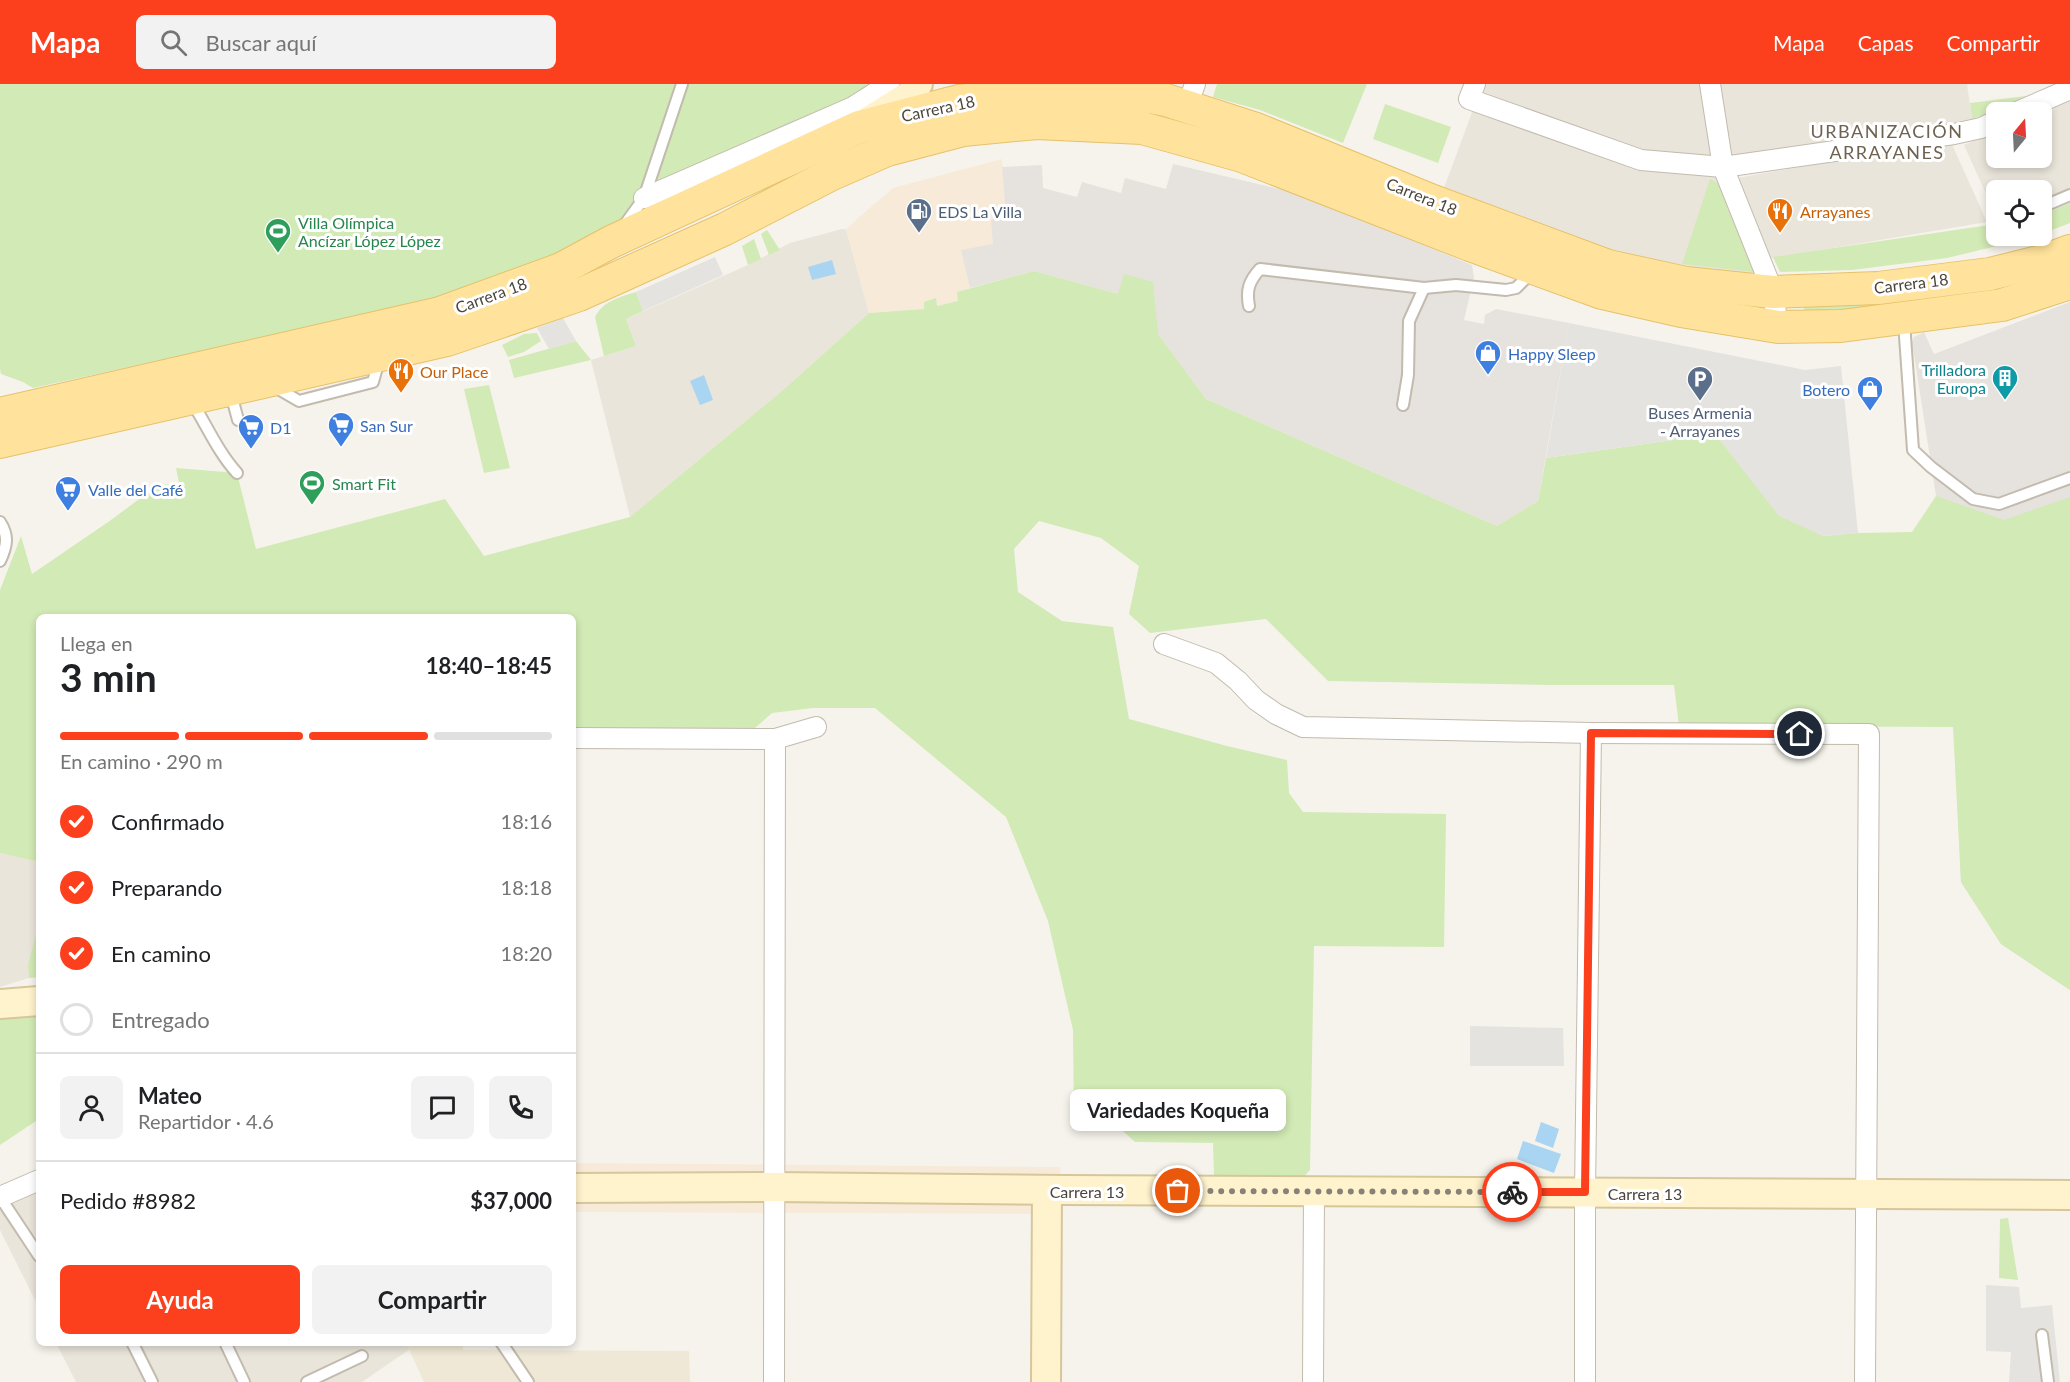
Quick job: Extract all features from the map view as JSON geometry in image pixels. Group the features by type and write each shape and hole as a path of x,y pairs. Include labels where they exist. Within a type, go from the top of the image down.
{"main road":[{"name":"Carrera 18","path":"0,414 440,313 561,269 611,242 859,127 959,101 1036,92 1140,90 1191,95 1256,129 1432,201 1608,266 1686,283 1773,292 1878,288 1990,274 2052,249"},
{"name":"Carrera 18","path":"0,441 447,340 579,295 725,229 832,174 887,150 963,130 1037,123 1142,128 1242,156 1602,293 1681,311 1778,327 1841,326 2002,305 2070,283"}],"street":[{"path":"644,198 853,107 889,84"},
{"path":"859,127 910,95 918,84"},
{"path":"1474,84 1469,99 1641,160 1723,167 1954,134 1986,126"},
{"path":"1710,84 1723,167 1773,292 1778,327"},
{"path":"2040,102 2070,89"},
{"path":"1164,644 1216,663 1256,700 1276,714 1303,727 1591,733 1869,734 1865,1382"},
{"path":"576,738 775,739 816,727"},
{"path":"1586,1382 1585,1192 1591,733"},
{"path":"774,1382 775,739"},
{"path":"0,1004 36,1001"},
{"path":"0,1197 36,1181"},
{"name":"Carrera 13","path":"576,1188 774,1187 2070,1195"},
{"path":"1046,1382 1047,1190"},
{"path":"1313,1382 1314,1192"}],"lane":[{"path":"611,242 644,198 682,84"},
{"path":"2052,203 2070,195"},
{"path":"1249,306 1247,294 1251,280 1260,269 1424,288 1456,285 1506,290 1516,288 1535,269"},
{"path":"1403,405 1408,375 1409,321 1424,288"},
{"path":"1904,319 1913,450 1925,462 1973,499 1999,504 2070,478"},
{"path":"222,391 234,405 238,420"},
{"path":"189,398 210,430 224,458 237,473"},
{"path":"0,522 6,532 7,543 0,561"},
{"path":"0,1197 36,1251"},
{"path":"2042,1335 2048,1382"},
{"path":"134,1346 152,1382"},
{"path":"227,1346 244,1382"},
{"path":"504,1346 528,1382"},
{"path":"307,1382 362,1356"}],"shaded area":[{"path":"1481,84 1705,84 1718,161 1661,157 1477,95"},
{"path":"1718,84 1967,84 1972,119 1731,162"},
{"path":"2070,97 2070,192 2052,200 2052,180 1986,180 1986,194 1964,145 1986,135 1986,168 2052,168 2052,105"},
{"path":"1474,107 1717,174 1758,281 1635,263 1441,196"},
{"path":"1950,140 1986,222 1767,259 1737,178"},
{"path":"1002,159 1006,217 994,245 961,250 970,288 957,292 959,301 937,306 936,299 924,309 869,313 846,229 893,188"},
{"path":"1173,164 1297,193 1472,265 1474,277 1464,320 1484,324 1485,315 1496,309 1569,323 1538,501 1497,526 1206,399 1158,334 1118,294 1034,271 970,288 961,250 993,244 991,220 1006,216 1002,167 1042,165 1043,188 1077,197 1082,182 1121,193 1125,178 1166,189"},
{"path":"846,229 869,313 783,390 630,517 591,360 636,346 626,319 748,265 790,243"},
{"path":"715,257 723,275 643,311 636,292"},
{"path":"2070,302 2070,990 2001,944 1961,882 1954,727 1936,496 1912,342 1914,337 1924,332 1934,354"},
{"path":"563,318 576,341 549,349 537,328"},
{"name":"Buses Armenia - Arrayanes","path":"1569,323 1805,370 1841,366 1858,533 1823,536 1779,516 1715,434 1546,458"},
{"path":"0,853 36,861 36,977 0,987"},
{"path":"1470,1026 1563,1028 1564,1066 1470,1066"},
{"path":"576,1163 1060,1167 1063,1214 576,1212"},
{"path":"36,1192 36,1302 0,1230 0,1211"},
{"path":"1986,1285 2019,1287 2021,1308 2052,1305 2060,1382 2009,1382 2011,1352 1986,1351"},
{"path":"58,1346 408,1346 410,1349 362,1382 76,1382"},
{"path":"407,1346 463,1346 463,1350 689,1351 690,1382 424,1382"}],"green space":[{"name":"Villa Olímpica Ancízar López López","path":"0,84 918,84 859,127 509,275 443,296 326,324 33,388 1,374 0,369"},
{"path":"1217,84 1367,84 1343,143 1260,110 1213,97"},
{"path":"2035,95 2017,102 1986,102 1986,114 1972,119 1970,103"},
{"path":"1385,104 1451,127 1438,163 1373,139"},
{"path":"1710,179 1722,185 1755,272 1682,264"},
{"path":"2070,203 2070,223 2052,230 2052,211"},
{"path":"1986,225 1986,246 1997,246 1947,258 1852,270 1780,272 1773,257"},
{"path":"767,230 780,250 769,255 761,234"},
{"path":"754,239 761,259 748,265 742,246"},
{"path":"2065,269 2007,295 1805,317 1804,307 1949,296 2004,286"},
{"path":"1034,271 1118,294 1124,274 1153,282 1158,334 1206,399 1497,526 1538,501 1546,458 1715,434 1823,536 1912,532 1936,496 2004,520 2070,497 2070,990 2001,944 1961,882 1953,727 1679,726 1674,685 1328,681 1266,619 1150,633 1129,614 1139,566 1101,538 1039,521 1014,549 1018,592 1062,621 1113,627 1129,719 1287,760 1289,793 1303,812 1446,814 1444,947 1314,946 1310,1170 1302,1179 1214,1177 1213,1143 1135,1142 1097,1108 1074,1127 1073,1030 1048,921 1006,817 875,708 813,708 772,713 755,728 576,728 576,614 36,614 36,861 0,853 0,590 21,536 32,574 150,491 162,485 179,483 176,468 237,473 256,549 445,499 484,556 630,517 783,390 869,313 924,309 924,302 936,298 937,306 958,301 957,292"},
{"path":"636,292 643,311 626,319 636,346 604,356 595,317 607,303"},
{"path":"537,333 541,341 524,352 508,357 502,345 524,334"},
{"path":"576,341 591,360 514,378 509,360"},
{"path":"489,385 510,468 484,473 464,389"},
{"path":"36,934 36,977 29,978 28,965"},
{"path":"36,1015 36,1121 0,1145 0,1020"},
{"path":"2008,1218 2018,1280 1999,1278 2000,1219"}],"water":[{"path":"832,260 836,274 812,280 808,267"},
{"path":"704,375 713,400 700,405 690,381"},
{"path":"1541,1122 1559,1129 1553,1148 1535,1141"},
{"path":"1523,1141 1561,1154 1554,1173 1517,1159"}],"way so far":[{"path":"1178,1191 1512,1192"}],"place":[{"name":"EDS La Villa","path":"919,234"},
{"name":"Arrayanes","path":"1780,234"},
{"name":"Villa Olímpica Ancízar López López","path":"278,254"},
{"name":"Happy Sleep","path":"1488,376"},
{"name":"Our Place","path":"401,394"},
{"name":"Trilladora Europa","path":"2005,401"},
{"name":"Buses Armenia - Arrayanes","path":"1700,402"},
{"name":"Botero","path":"1870,412"},
{"name":"San Sur","path":"341,448"},
{"name":"D1","path":"251,450"},
{"name":"Smart Fit","path":"312,506"},
{"name":"Valle del Café","path":"68,512"},
{"name":"Variedades Koqueña","path":"1178,1191"}],"district":[{"name":"URBANIZACIÓN ARRAYANES","path":"1887,141"}],"route":[{"path":"1512,1192 1585,1192 1591,733 1800,734"}]}
